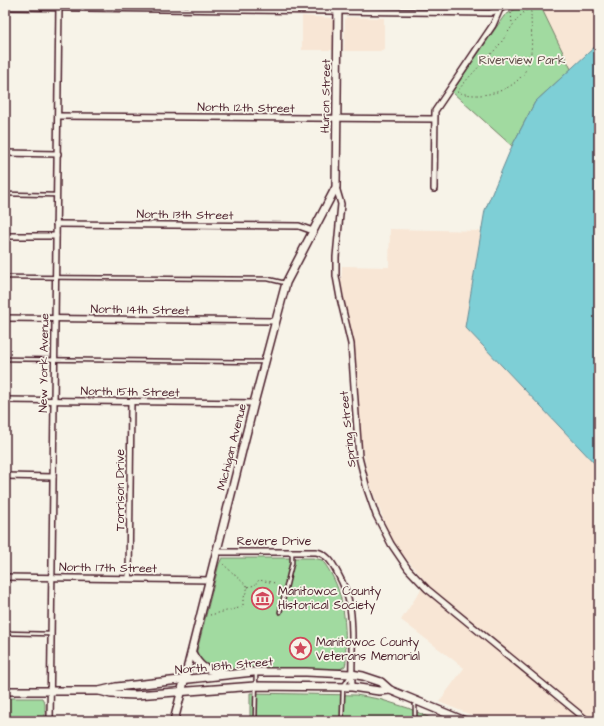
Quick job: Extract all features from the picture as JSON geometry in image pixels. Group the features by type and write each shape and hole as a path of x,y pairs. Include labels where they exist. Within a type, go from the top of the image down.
{"main road":[{"name":"Huron Street","path":"336,187 338,8"},
{"name":"Michigan Avenue","path":"174,721 254,403 286,283 336,187"},
{"path":"192,653 199,665 203,668 231,675"},
{"name":"North 18th Street","path":"5,691 99,691 116,687 256,672 351,674"},
{"path":"351,674 381,682 390,690 465,721"},
{"name":"North 18th Street","path":"99,691 111,694 136,695 255,686 352,687"},
{"path":"352,687 379,691 390,690"}],"street":[{"path":"5,7 338,8 490,13 509,5"},
{"name":"New York Avenue","path":"50,721 59,6"},
{"path":"434,188 435,110 493,25 500,10"},
{"name":"North 12th Street","path":"58,116 434,119"},
{"path":"5,153 58,154"},
{"name":"Spring Street","path":"336,187 341,204 336,257 336,276 351,344 359,456 367,489 376,515 391,544 408,569 427,589 588,721"},
{"name":"North 13th Street","path":"56,224 299,226 313,230"},
{"path":"5,236 56,236"},
{"name":"North 14th Street","path":"5,318 276,321"},
{"name":"North 15th Street","path":"5,400 254,403"},
{"name":"Torrison Drive","path":"129,578 131,402"},
{"path":"5,476 53,477"},
{"name":"Revere Drive","path":"217,552 323,553 333,563 343,584 350,607 352,687"},
{"name":"North 17th Street","path":"5,577 210,580"}],"lane":[{"path":"5,194 56,195"},
{"path":"5,277 268,279 286,283"},
{"path":"5,358 265,362"},
{"path":"280,612 292,564 292,552"},
{"path":"5,633 51,634"},
{"path":"255,721 256,672"},
{"path":"342,721 343,687 351,674"},
{"path":"415,700 415,721"}],"path":[{"path":"528,5 531,12 530,59 521,77 511,86 486,96 465,95 457,92 467,78 495,50 512,24 529,8"},
{"path":"511,13 512,24"},
{"path":"223,564 248,587"},
{"path":"248,587 255,585 258,580 275,582"},
{"path":"210,615 243,607 243,600 248,587"}],"shaded area":[{"path":"540,5 599,5 599,43 571,69"},
{"path":"302,16 332,18 333,50 302,50"},
{"path":"346,17 384,18 384,51 344,51"},
{"path":"599,185 599,331 596,327"},
{"path":"390,229 481,231 465,327 599,468 599,721 486,721 439,702 464,668 401,620 426,582 398,549 388,531 369,482 360,435 354,343 341,281 342,266 389,267"}],"green space":[{"name":"Riverview Park","path":"522,5 540,5 571,69 535,102 512,146 452,92 504,16"},
{"path":"222,558 313,558 322,560 336,584 343,609 345,621 345,666 340,669 213,668 202,662 198,658 197,651 219,564"},
{"path":"250,693 356,695 379,699 408,708 437,721 250,721"},
{"path":"5,698 42,698 45,704 45,721 5,721"}],"water":[{"path":"599,43 599,185 596,327 599,331 599,468 465,327 485,210 512,146 535,102"}],"place":[{"name":"Manitowoc County Historical Society","path":"262,598"},
{"name":"Manitowoc County Veterans Memorial","path":"300,649"}]}
